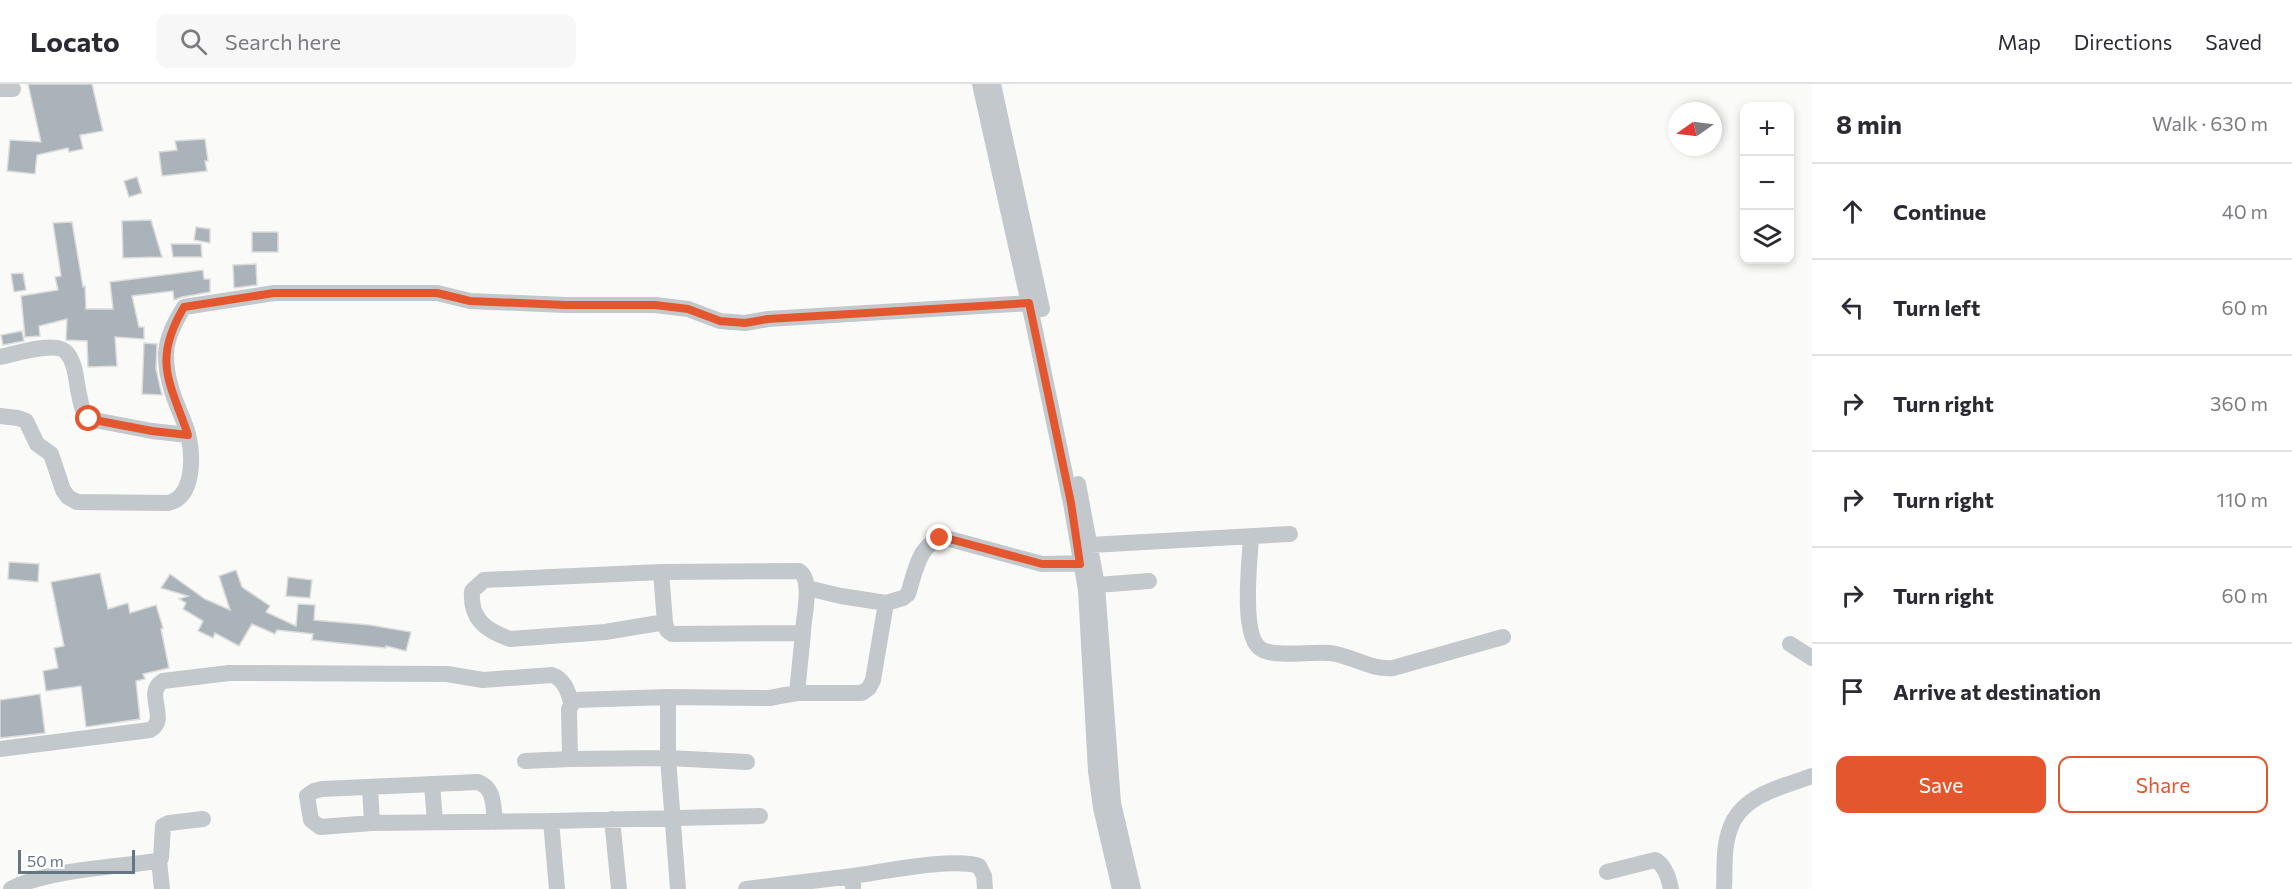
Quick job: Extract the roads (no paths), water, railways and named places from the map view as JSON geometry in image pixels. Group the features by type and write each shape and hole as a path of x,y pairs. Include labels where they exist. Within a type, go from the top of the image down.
{"street":[{"path":"980,84 1047,333 1090,545 1086,590 1096,771 1101,808 1120,889"},
{"path":"993,84 1009,193 1029,303 1071,503 1087,563 1097,585 1113,803 1133,889"},
{"path":"0,416 26,421 37,444 51,454 63,490 68,497 77,502 168,503 182,496 190,471 188,435 172,391 166,351 172,327 184,307 274,293 437,293 470,301 565,305 655,305 688,309 720,321 745,323 768,319 1029,303"},
{"path":"0,357 46,348 60,348 71,360 82,409 89,419 188,435"},
{"path":"1090,545 1290,534"},
{"path":"1251,537 1248,590 1251,630 1261,650 1274,653 1335,654 1383,669 1503,637"},
{"path":"807,588 886,603 903,598 908,594 921,554 931,541 946,538 1042,564 1087,563"},
{"path":"664,622 605,632 510,639 496,634 473,613 472,591 484,579 661,572 800,571 805,576 807,588 797,693"},
{"path":"661,572 664,622 667,630 672,634 802,633"},
{"path":"1097,585 1149,581"},
{"path":"571,702 581,698 769,698 797,693 862,693 869,688 873,680 886,603"},
{"path":"1790,644 1812,658"},
{"path":"0,749 150,730 159,722 155,690 157,685 163,681 213,673 447,674 483,680 552,675 561,680 571,702 569,709 570,759"},
{"path":"668,697 671,819 678,889"},
{"path":"525,761 668,758 747,762"},
{"path":"1724,889 1729,831 1736,814 1755,798 1812,776"},
{"path":"495,822 492,793 486,785 478,782 316,790 308,795 307,801 310,820 320,827 372,823 495,822 612,819 671,819 760,816"},
{"path":"432,784 435,822"},
{"path":"370,787 372,823"},
{"path":"162,889 159,861 163,826 169,823 203,819"},
{"path":"612,819 619,889"},
{"path":"551,821 557,889"},
{"path":"1607,872 1655,860 1659,862 1668,876 1671,889"},
{"path":"11,889 30,881 52,882 159,861"},
{"path":"746,889 853,882 950,863 971,863 979,866 984,876 985,889"}]}
